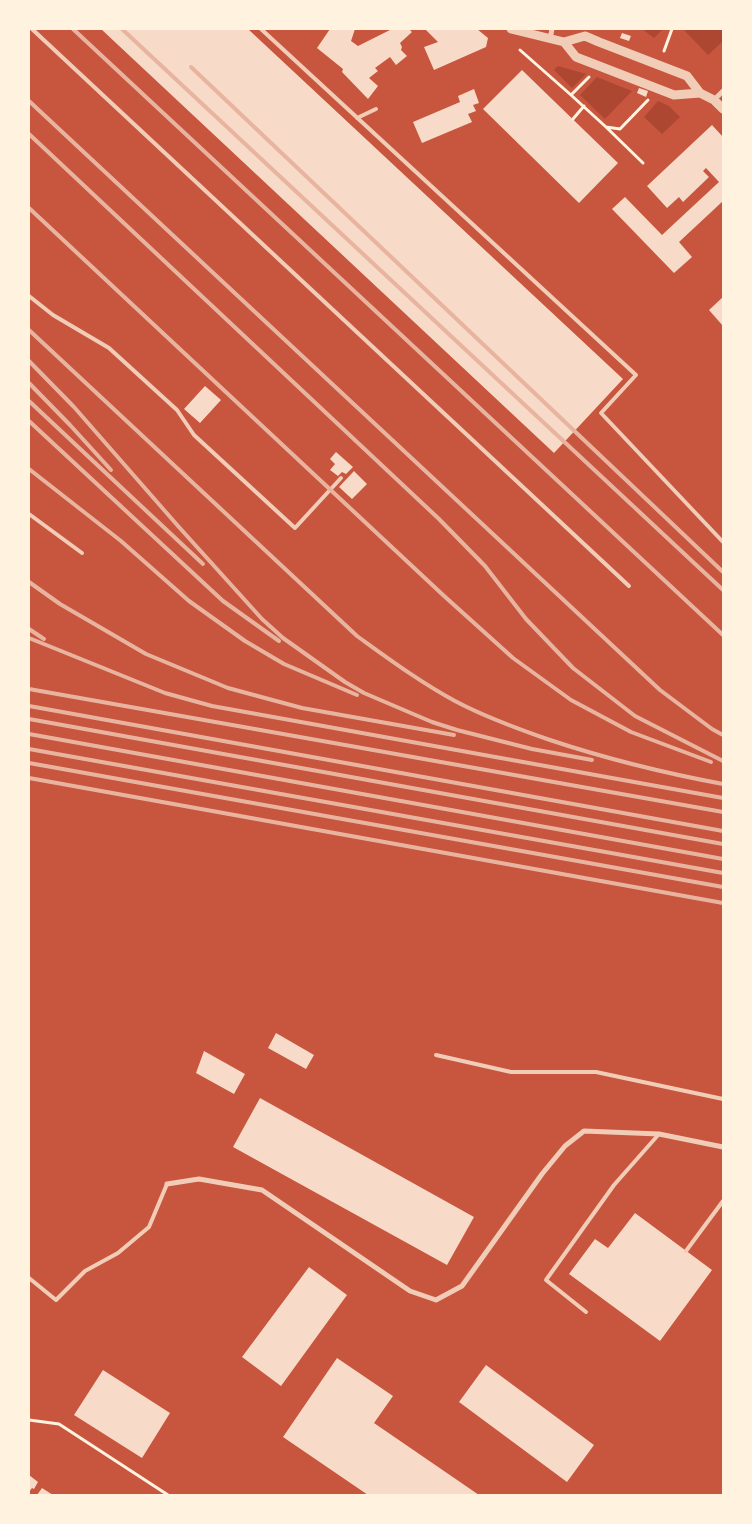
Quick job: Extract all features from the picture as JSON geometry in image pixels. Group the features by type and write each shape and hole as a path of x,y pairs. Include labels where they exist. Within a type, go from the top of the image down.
{"street":[{"path":"511,29 564,42 585,36 686,76 700,93 714,100 723,109"},
{"path":"550,39 552,29"},
{"path":"564,42 576,57 674,95 700,93"},
{"path":"714,100 723,92"},
{"path":"167,1184 199,1179 262,1190 410,1291 436,1300 462,1286 542,1174 565,1146 584,1131 659,1134 723,1147"}],"lane":[{"path":"32,29 629,586"},
{"path":"261,29 636,375 601,413 723,542"},
{"path":"358,118 376,109"},
{"path":"29,296 53,315 109,348 177,410 194,435 295,528 341,478"},
{"path":"29,514 82,553"},
{"path":"436,1055 511,1072 596,1072 723,1099"},
{"path":"586,1312 546,1280 614,1185 659,1134"},
{"path":"29,1278 56,1300 85,1271 118,1253 149,1227 167,1184"},
{"path":"686,1250 723,1201"}],"path":[{"path":"662,56 672,29"},
{"path":"520,50 584,106 644,163"},
{"path":"571,96 589,76 591,63"},
{"path":"606,127 620,129 652,96"},
{"path":"573,119 584,106"},
{"path":"29,1420 59,1424 168,1495"}],"shaded area":[{"path":"642,29 663,29 654,38"},
{"path":"683,29 723,29 723,41 708,55"},
{"path":"558,66 586,74 572,88 554,70"},
{"path":"597,77 632,91 605,119 580,95"},
{"path":"658,101 669,106 680,117 662,134 644,117"}],"building":[{"path":"101,29 248,29 623,379 554,453"},
{"path":"330,29 355,29 351,41 358,46 392,29 409,29 412,32 400,43 401,50 407,56 396,65 390,57 375,68 378,71 369,78 378,86 368,99 342,72 343,69 317,48"},
{"path":"425,29 477,29 488,38 486,47 434,70 424,47 438,42"},
{"path":"622,33 631,36 629,41 620,38"},
{"path":"522,70 618,163 579,203 483,109"},
{"path":"639,88 648,91 646,97 637,93"},
{"path":"474,89 479,103 473,105 476,111 468,114 472,122 422,143 413,122 460,102 458,96"},
{"path":"712,125 723,137 723,201 679,242 692,257 674,273 612,209 625,197 662,235 719,182 706,168 703,171 709,177 683,202 679,197 667,208 647,186"},
{"path":"723,297 723,326 709,310"},
{"path":"205,386 221,400 200,423 184,409"},
{"path":"336,452 353,467 346,474 342,472 338,476 330,470 335,464 330,459"},
{"path":"354,471 367,484 352,499 339,487"},
{"path":"276,1033 314,1055 306,1069 268,1048"},
{"path":"204,1051 245,1074 234,1094 196,1073"},
{"path":"260,1098 474,1217 447,1265 233,1147"},
{"path":"635,1213 712,1270 660,1341 569,1274 595,1239 608,1248"},
{"path":"309,1267 347,1295 281,1386 242,1357"},
{"path":"337,1358 393,1396 374,1423 479,1495 368,1495 283,1437"},
{"path":"486,1365 594,1445 567,1482 459,1402"},
{"path":"103,1370 170,1413 142,1458 74,1415"},
{"path":"29,1475 38,1482 34,1489 32,1488 29,1492"},
{"path":"42,1488 53,1495 37,1495"}],"railway":[{"path":"73,29 723,635"},
{"path":"122,29 723,590"},
{"path":"191,67 723,572"},
{"path":"29,101 660,690 712,729 723,735"},
{"path":"29,134 439,519 485,566 526,619 573,668 635,716 723,761"},
{"path":"29,208 443,595 513,658 571,700 631,732 711,762"},
{"path":"29,330 357,636 417,678 442,694 478,712 550,740 636,765 723,784"},
{"path":"29,361 74,407 262,619 283,638 345,682 364,693 432,722 457,730 532,749 592,760"},
{"path":"29,383 111,470"},
{"path":"29,401 203,564"},
{"path":"29,421 223,601 279,641"},
{"path":"29,469 121,541 189,601 245,641 284,664 357,695"},
{"path":"29,582 60,604 146,654 228,688 302,708 454,735"},
{"path":"29,629 44,639"},
{"path":"29,638 165,693 212,706 723,798"},
{"path":"29,689 723,812"},
{"path":"29,706 723,831"},
{"path":"29,719 723,844"},
{"path":"29,734 723,859"},
{"path":"29,749 723,873"},
{"path":"29,763 723,887"},
{"path":"29,778 723,903"}]}
